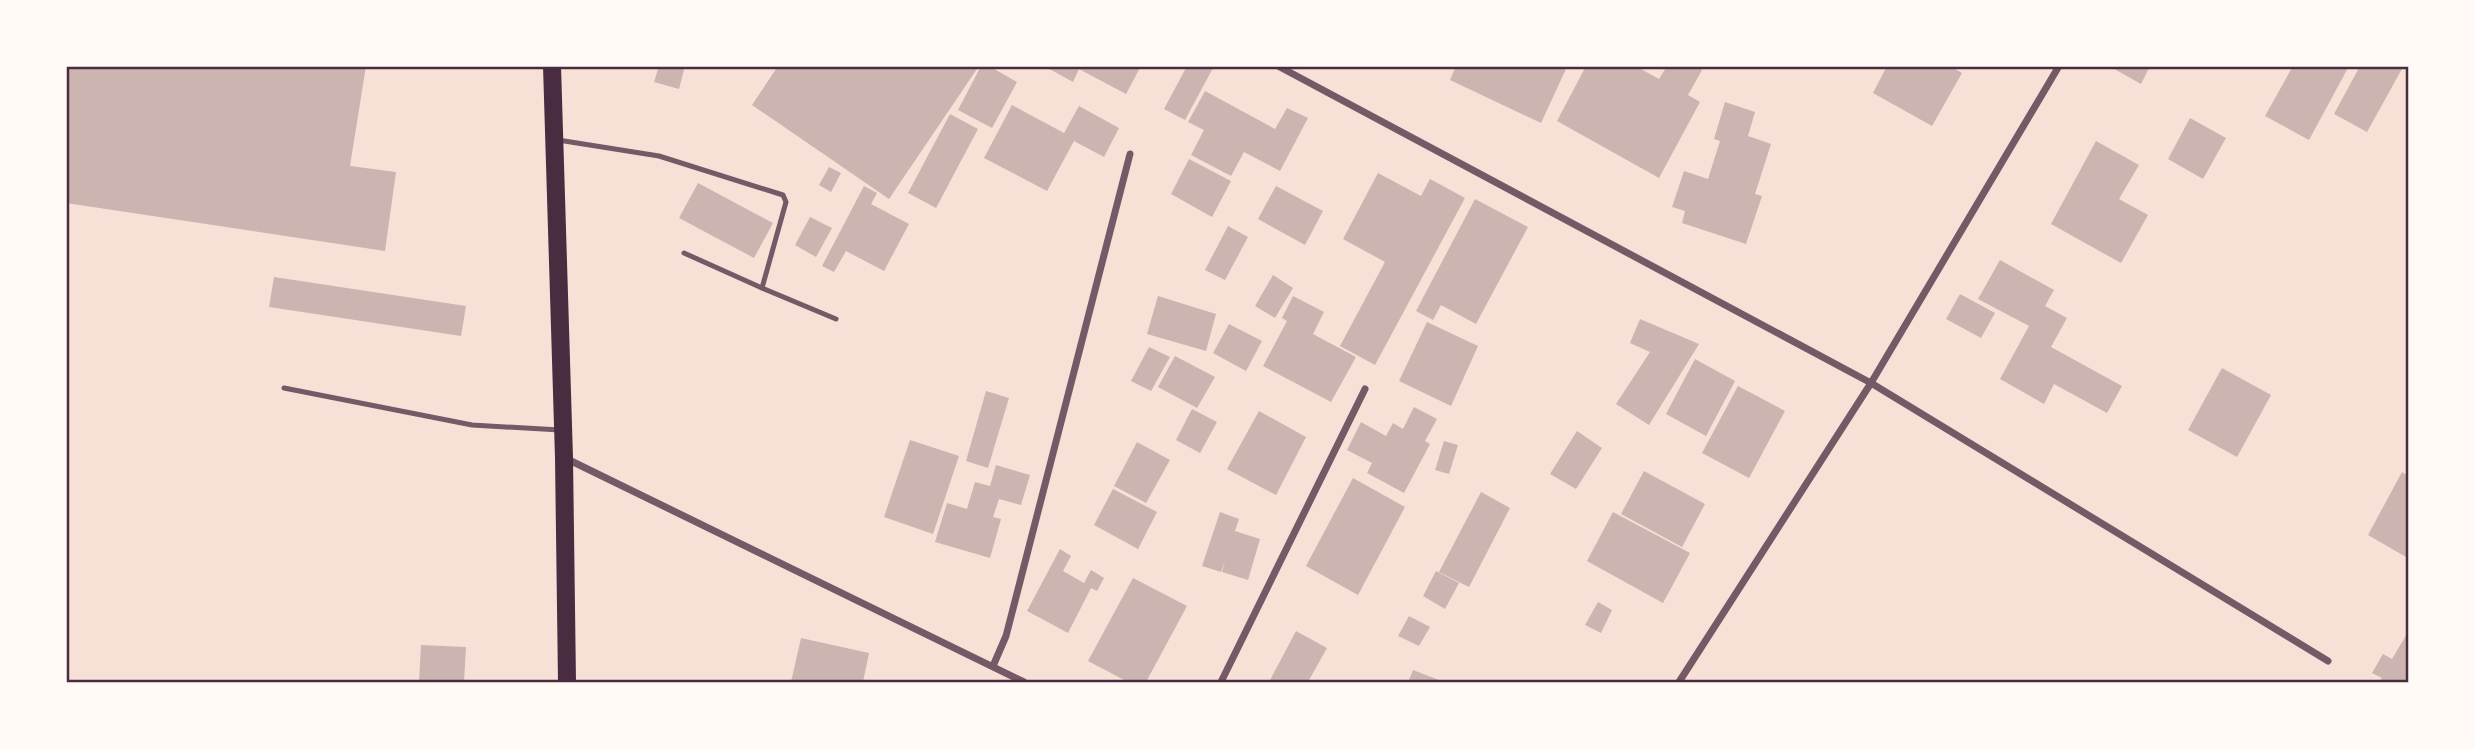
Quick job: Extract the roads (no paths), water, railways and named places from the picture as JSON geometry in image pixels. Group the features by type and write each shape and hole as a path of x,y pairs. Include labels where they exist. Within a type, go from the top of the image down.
{"main road":[{"path":"552,66 564,430 567,682"}],"street":[{"path":"1278,66 1871,383 2328,661"},
{"path":"1679,682 1871,383 2059,66"},
{"path":"993,666 1006,636 1130,153"},
{"path":"1221,682 1365,388"},
{"path":"564,458 1024,682"}],"lane":[{"path":"555,140 659,156 783,195 786,202 762,288"},
{"path":"684,253 836,318"},
{"path":"285,388 472,425 564,430"}]}
